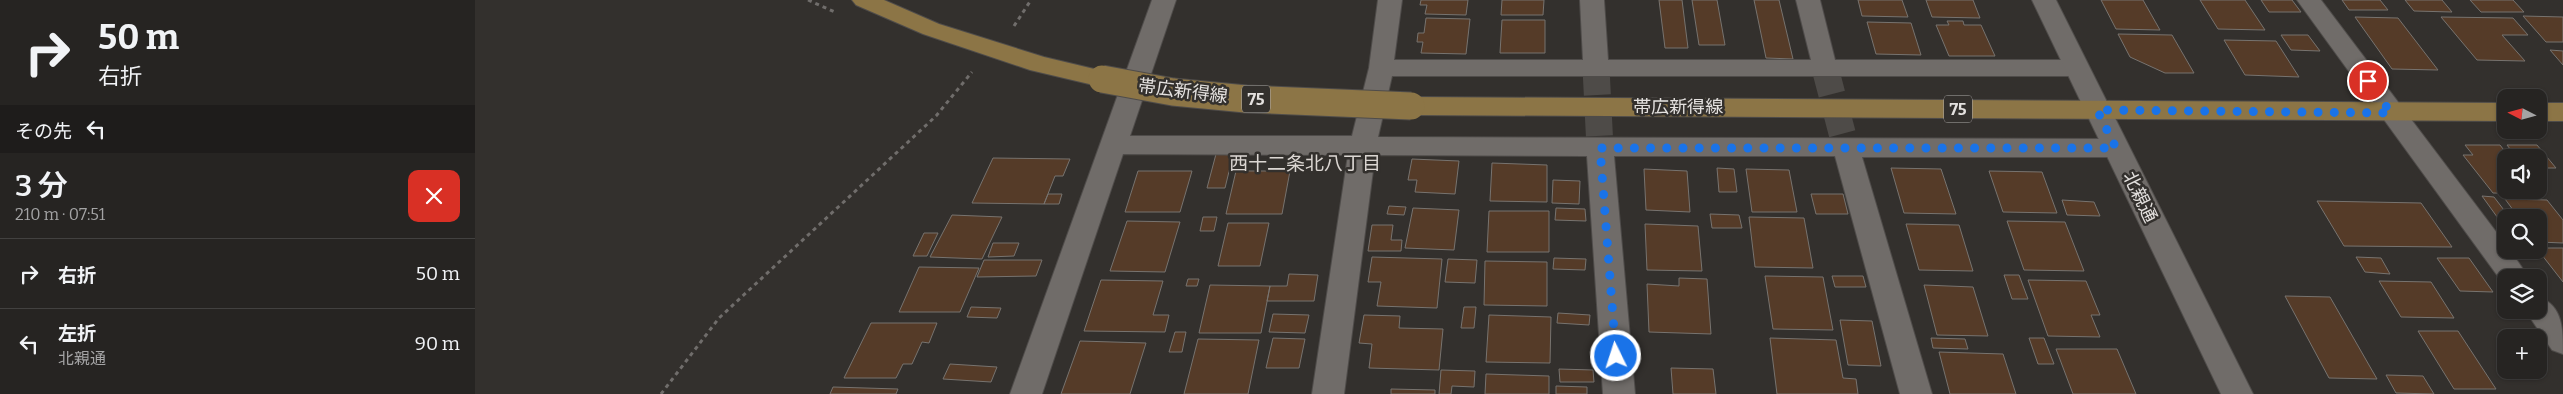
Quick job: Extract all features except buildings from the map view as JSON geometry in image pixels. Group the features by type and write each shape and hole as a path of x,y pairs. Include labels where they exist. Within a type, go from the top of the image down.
{"main road":[{"name":"帯広新得線","path":"864,0 931,29 1039,64 1103,79 1173,92 1247,99 1411,106 2391,113 2497,112"},
{"path":"2547,112 2563,112"}],"street":[{"path":"1026,394 1164,0"},
{"path":"1328,394 1363,146 1381,68 1390,0"},
{"path":"1593,0 1596,68"},
{"path":"1808,0 1825,68"},
{"name":"北親通","path":"2044,0 2237,394"},
{"path":"2309,0 2508,269"},
{"path":"1381,68 2077,68"},
{"path":"1113,145 1600,148 2116,148"},
{"path":"1600,148 1619,394"},
{"path":"1846,148 1916,394"},
{"path":"2546,319 2563,341"}],"path":[{"path":"1011,31 1031,0"},
{"path":"661,394 719,318 936,116 974,70"}],"tunnel":[{"path":"1596,68 1600,148"},
{"path":"1825,68 1846,148"}],"district":[{"name":"西十二条北八丁目","path":"1305,163"}],"route":[{"path":"1616,356 1600,148 2031,150 2116,148 2097,110 2391,113 2368,81"}]}
